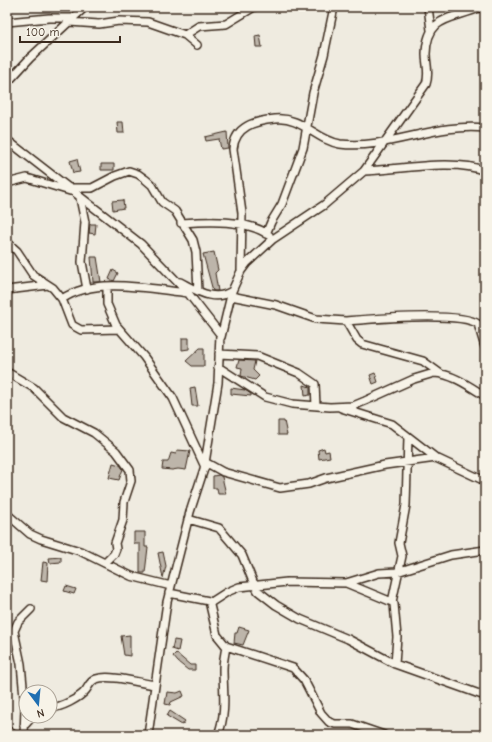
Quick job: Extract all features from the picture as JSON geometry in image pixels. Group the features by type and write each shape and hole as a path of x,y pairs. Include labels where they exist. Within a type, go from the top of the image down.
{"street":[{"path":"7,83 30,58 85,7"},
{"path":"185,35 199,26 226,24 254,7"},
{"path":"266,234 289,188 303,148 334,7"},
{"path":"149,734 170,590 188,518 205,465 216,397 221,340 231,293 241,271 256,253 273,239 324,205 364,171 426,84 429,76 427,47 431,30 428,7"},
{"path":"431,30 443,19 481,7"},
{"path":"7,22 49,18 99,24 119,21 144,21 185,35 197,45"},
{"path":"241,271 241,237 243,226 232,149 233,141 238,132 254,124 277,119 298,122 319,136 340,144 386,141 460,127 485,128"},
{"path":"7,140 141,244 188,293 217,329 221,340"},
{"path":"364,171 425,166 458,166 485,171"},
{"path":"7,183 27,178 71,190 92,188 123,172 134,172 152,185 162,202 175,211 195,246 198,291"},
{"path":"80,198 85,222 82,262 86,289"},
{"path":"181,223 222,222 243,226 266,234 273,239"},
{"path":"7,242 17,251 33,275 48,285 62,299 68,321 81,330 119,329"},
{"path":"173,278 198,291 214,296 231,293 276,305 316,319 346,321 404,317 436,317 469,320 478,324 485,347"},
{"path":"7,290 48,285"},
{"path":"62,299 86,289 133,285 188,293"},
{"path":"107,287 108,304 119,329 144,357 175,402 205,465 223,472 280,488 309,484 326,478 385,465 436,458"},
{"path":"346,321 357,340 362,344 423,361 441,374 461,382 485,396"},
{"path":"219,354 257,356 299,372 315,384 316,406"},
{"path":"218,367 265,397 292,404 340,407 365,402 426,375 441,374"},
{"path":"7,372 34,388 63,417 94,433 116,451 130,470 131,481 124,502 123,520 116,543 116,549 114,554 105,563"},
{"path":"340,407 387,422 436,458 485,481"},
{"path":"395,664 396,615 392,602 397,572 402,556 399,543 406,505 408,437"},
{"path":"7,514 30,534 56,545 80,551 131,576 188,598 206,599 210,603 217,635 226,646 261,656 293,668 304,680 321,713 329,722 336,724 352,724 384,735"},
{"path":"188,518 216,526 223,532 242,555 254,584 266,598 300,619 348,639 395,664 485,696"},
{"path":"210,603 227,592 254,584 287,582 346,583 379,573 397,572 439,558 485,550"},
{"path":"346,583 392,602"},
{"path":"24,735 25,708 21,664 14,631 18,622 31,609"},
{"path":"218,735 223,724 223,668 226,646"},
{"path":"58,706 83,693 90,683 96,678 112,678 155,685"},
{"path":"7,730 14,735"}],"building":[{"path":"260,35 262,47 256,47 255,36"},
{"path":"117,122 123,122 124,133 118,133"},
{"path":"227,132 228,148 221,149 219,139 206,141 205,137"},
{"path":"77,159 80,172 73,173 70,161"},
{"path":"101,164 114,164 114,170 101,170"},
{"path":"123,200 124,208 113,210 112,201"},
{"path":"90,224 96,224 95,234 89,233"},
{"path":"214,252 218,270 215,273 218,291 213,291 203,254"},
{"path":"91,257 97,257 101,282 93,282"},
{"path":"113,270 118,273 114,281 109,279"},
{"path":"182,338 189,338 189,349 182,350"},
{"path":"200,348 204,348 204,366 192,366 186,361"},
{"path":"239,360 255,361 253,370 259,376 255,380 241,376 242,368 237,367"},
{"path":"375,373 378,382 373,384 370,375"},
{"path":"304,385 310,387 310,395 305,396"},
{"path":"195,387 198,406 192,406 190,388"},
{"path":"231,388 245,390 251,394 251,396 231,394"},
{"path":"278,421 284,421 287,435 278,435"},
{"path":"324,448 325,452 329,451 330,457 319,459 318,450"},
{"path":"177,450 190,451 186,470 162,469 163,462 168,462 171,453 176,454"},
{"path":"113,463 120,465 123,469 119,480 109,478"},
{"path":"219,475 222,477 226,494 218,494 217,488 213,488 213,476"},
{"path":"134,532 145,532 145,547 148,547 145,573 140,573 140,544 134,544"},
{"path":"163,552 166,566 163,578 158,553"},
{"path":"61,557 61,562 50,563 49,558"},
{"path":"43,562 48,563 47,581 41,580"},
{"path":"66,586 76,589 74,594 64,591"},
{"path":"239,627 249,630 243,645 234,643 235,633 237,633"},
{"path":"130,635 130,656 124,655 121,636"},
{"path":"174,640 180,641 178,651 172,649"},
{"path":"176,653 190,665 195,665 195,670 188,670 178,662 173,656"},
{"path":"182,691 184,696 171,702 170,705 165,704 167,692 177,693"},
{"path":"170,711 185,721 182,725 167,716"}]}
